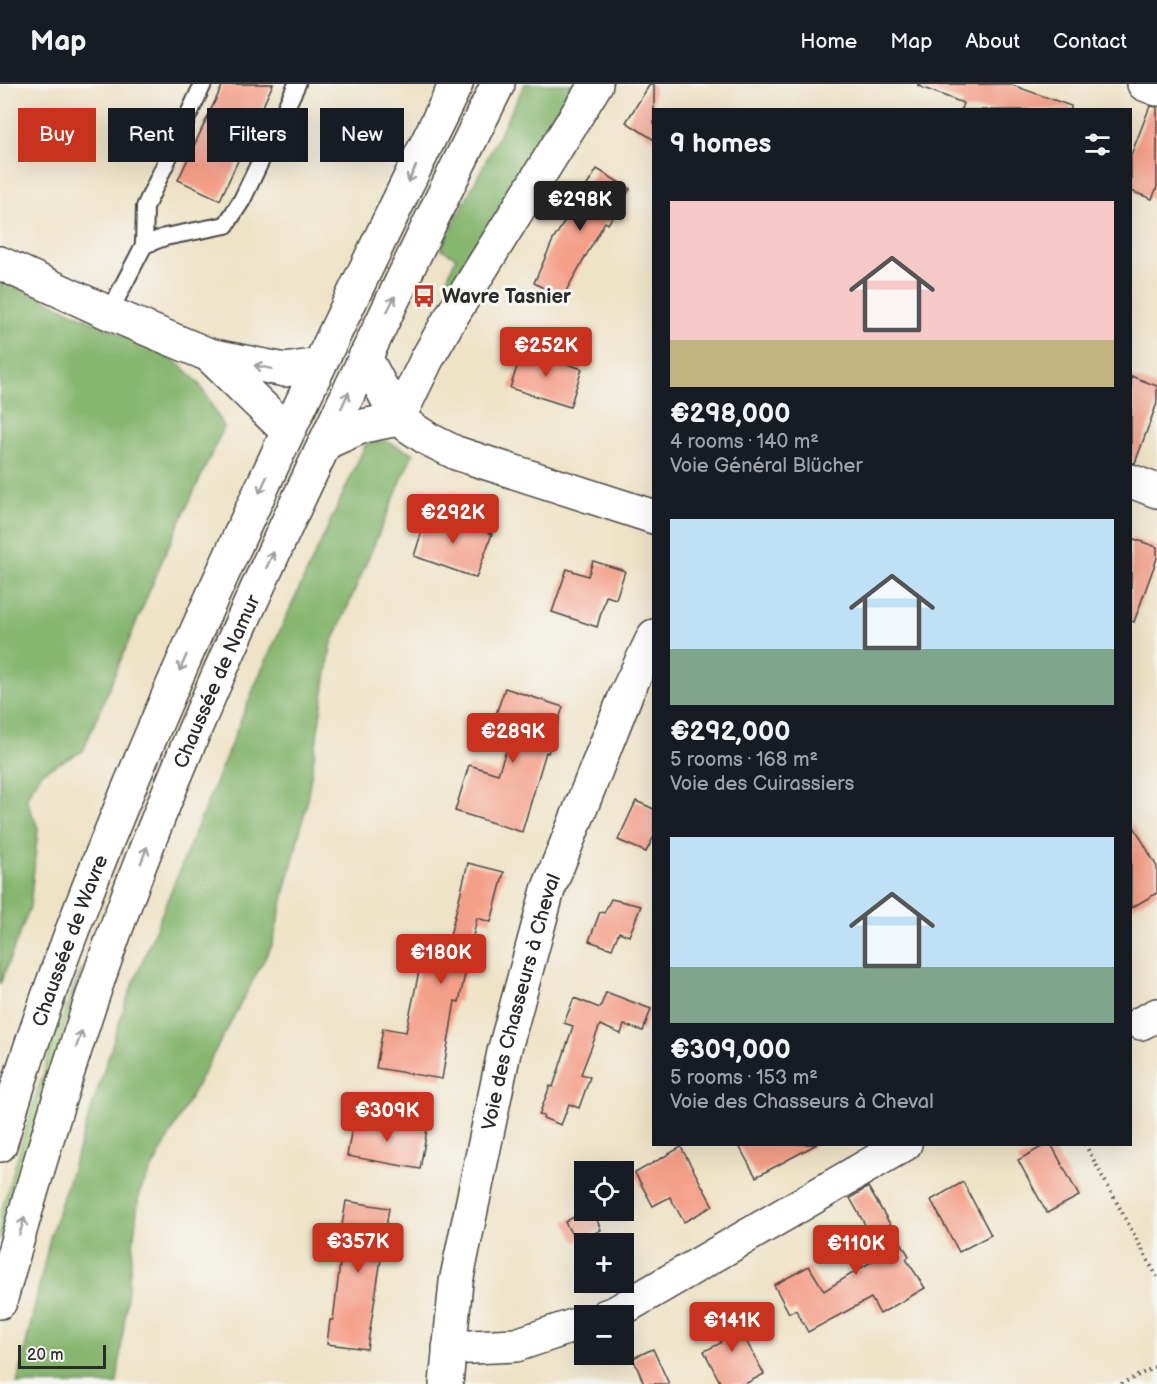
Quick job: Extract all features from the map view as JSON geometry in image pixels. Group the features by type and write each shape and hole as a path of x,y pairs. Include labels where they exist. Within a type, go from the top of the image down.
{"main road":[{"name":"Chaussée de Namur","path":"150,739 287,431 456,84"},
{"name":"Chaussée de Namur","path":"0,1302 67,1076 125,905 182,758 220,669 325,442 498,84"},
{"path":"398,419 426,359 596,84"},
{"path":"1144,84 1157,89"},
{"path":"0,263 109,313 209,355 285,370 318,365"},
{"path":"209,355 287,431"},
{"path":"365,357 398,419 428,439 456,453 652,517"},
{"path":"325,442 363,426 398,419"},
{"path":"1132,481 1157,491"},
{"name":"Voie des Chasseurs à Cheval","path":"446,1384 456,1282 504,1052 548,890 627,692 652,640"},
{"name":"Chaussée de Wavre","path":"0,1145 71,935 150,739"},
{"path":"627,1305 902,1146"},
{"path":"449,1347 516,1345 574,1326"}],"lane":[{"path":"109,313 144,245 145,207 203,84"},
{"path":"144,245 165,237 226,225 242,200 297,84"}],"path":[{"path":"1086,1146 1157,1277"},
{"path":"1121,1384 1157,1366"}],"green space":[{"path":"525,84 577,84 466,274 457,282 448,283 446,281 456,257 441,249"},
{"path":"0,279 161,353 184,368 200,385 224,427 164,556 83,751 42,772 26,798 38,828 30,907 0,984"},
{"path":"385,441 413,453 331,646 307,802 272,945 139,1193 117,1384 17,1384 51,1234 127,999 258,678 366,444"},
{"path":"82,968 0,1240 0,1217 16,1163 55,1036"}],"building":[{"path":"223,84 273,84 262,108 212,108"},
{"path":"650,84 654,84 652,139 626,122"},
{"path":"918,84 1009,84 1071,106 1071,108 962,108 963,103 918,86"},
{"path":"1150,106 1157,107 1157,187 1152,199 1132,191 1132,152"},
{"path":"207,118 207,162 237,162 220,200 178,180 186,162 195,162 195,144"},
{"path":"597,169 630,189 608,224 605,222 562,298 534,283 553,240"},
{"path":"523,349 582,369 570,407 510,388"},
{"path":"1132,376 1157,386 1157,403 1135,463 1132,463"},
{"path":"428,512 492,534 476,578 414,556"},
{"path":"1132,538 1157,547 1157,558 1134,622 1132,621"},
{"path":"593,561 625,571 616,599 606,596 597,627 552,612 567,569 588,576"},
{"path":"505,688 563,707 548,753 546,752 522,832 455,811 469,765 498,774 516,722 496,714"},
{"path":"636,801 652,808 652,840 646,852 618,840"},
{"path":"1132,823 1157,867 1157,893 1132,907"},
{"path":"468,863 504,872 491,922 477,918 459,1002 455,1001 442,1079 376,1068 383,1028 406,1032 424,948 446,952"},
{"path":"611,899 641,906 629,936 619,932 612,949 589,941 600,912 604,913"},
{"path":"606,992 651,1009 643,1031 624,1025 621,1034 600,1025 581,1074 590,1077 579,1108 569,1104 561,1125 543,1118 544,1116 539,1115 550,1086 553,1087 573,1026 564,1023 574,998 600,1008"},
{"path":"354,1116 427,1130 420,1169 347,1156"},
{"path":"739,1146 813,1146 756,1177"},
{"path":"1043,1146 1052,1146 1079,1196 1047,1213 1018,1160"},
{"path":"681,1147 713,1206 684,1222 670,1197 653,1206 635,1173"},
{"path":"963,1182 991,1235 959,1252 931,1200"},
{"path":"868,1187 909,1256 906,1259 925,1288 880,1314 871,1298 808,1332 796,1310 789,1313 774,1285 809,1266 824,1291 882,1255 850,1198"},
{"path":"346,1201 389,1208 367,1349 327,1344 330,1320 333,1320 341,1256 337,1256"},
{"path":"574,1217 574,1221 597,1221 601,1230 595,1233 574,1233 574,1238 565,1222"},
{"path":"729,1309 764,1374 745,1384 721,1384 704,1351 721,1343 709,1319"},
{"path":"653,1349 669,1384 644,1384 634,1358"}],"place":[{"name":"Wavre Tasnier","path":"424,296"}]}
